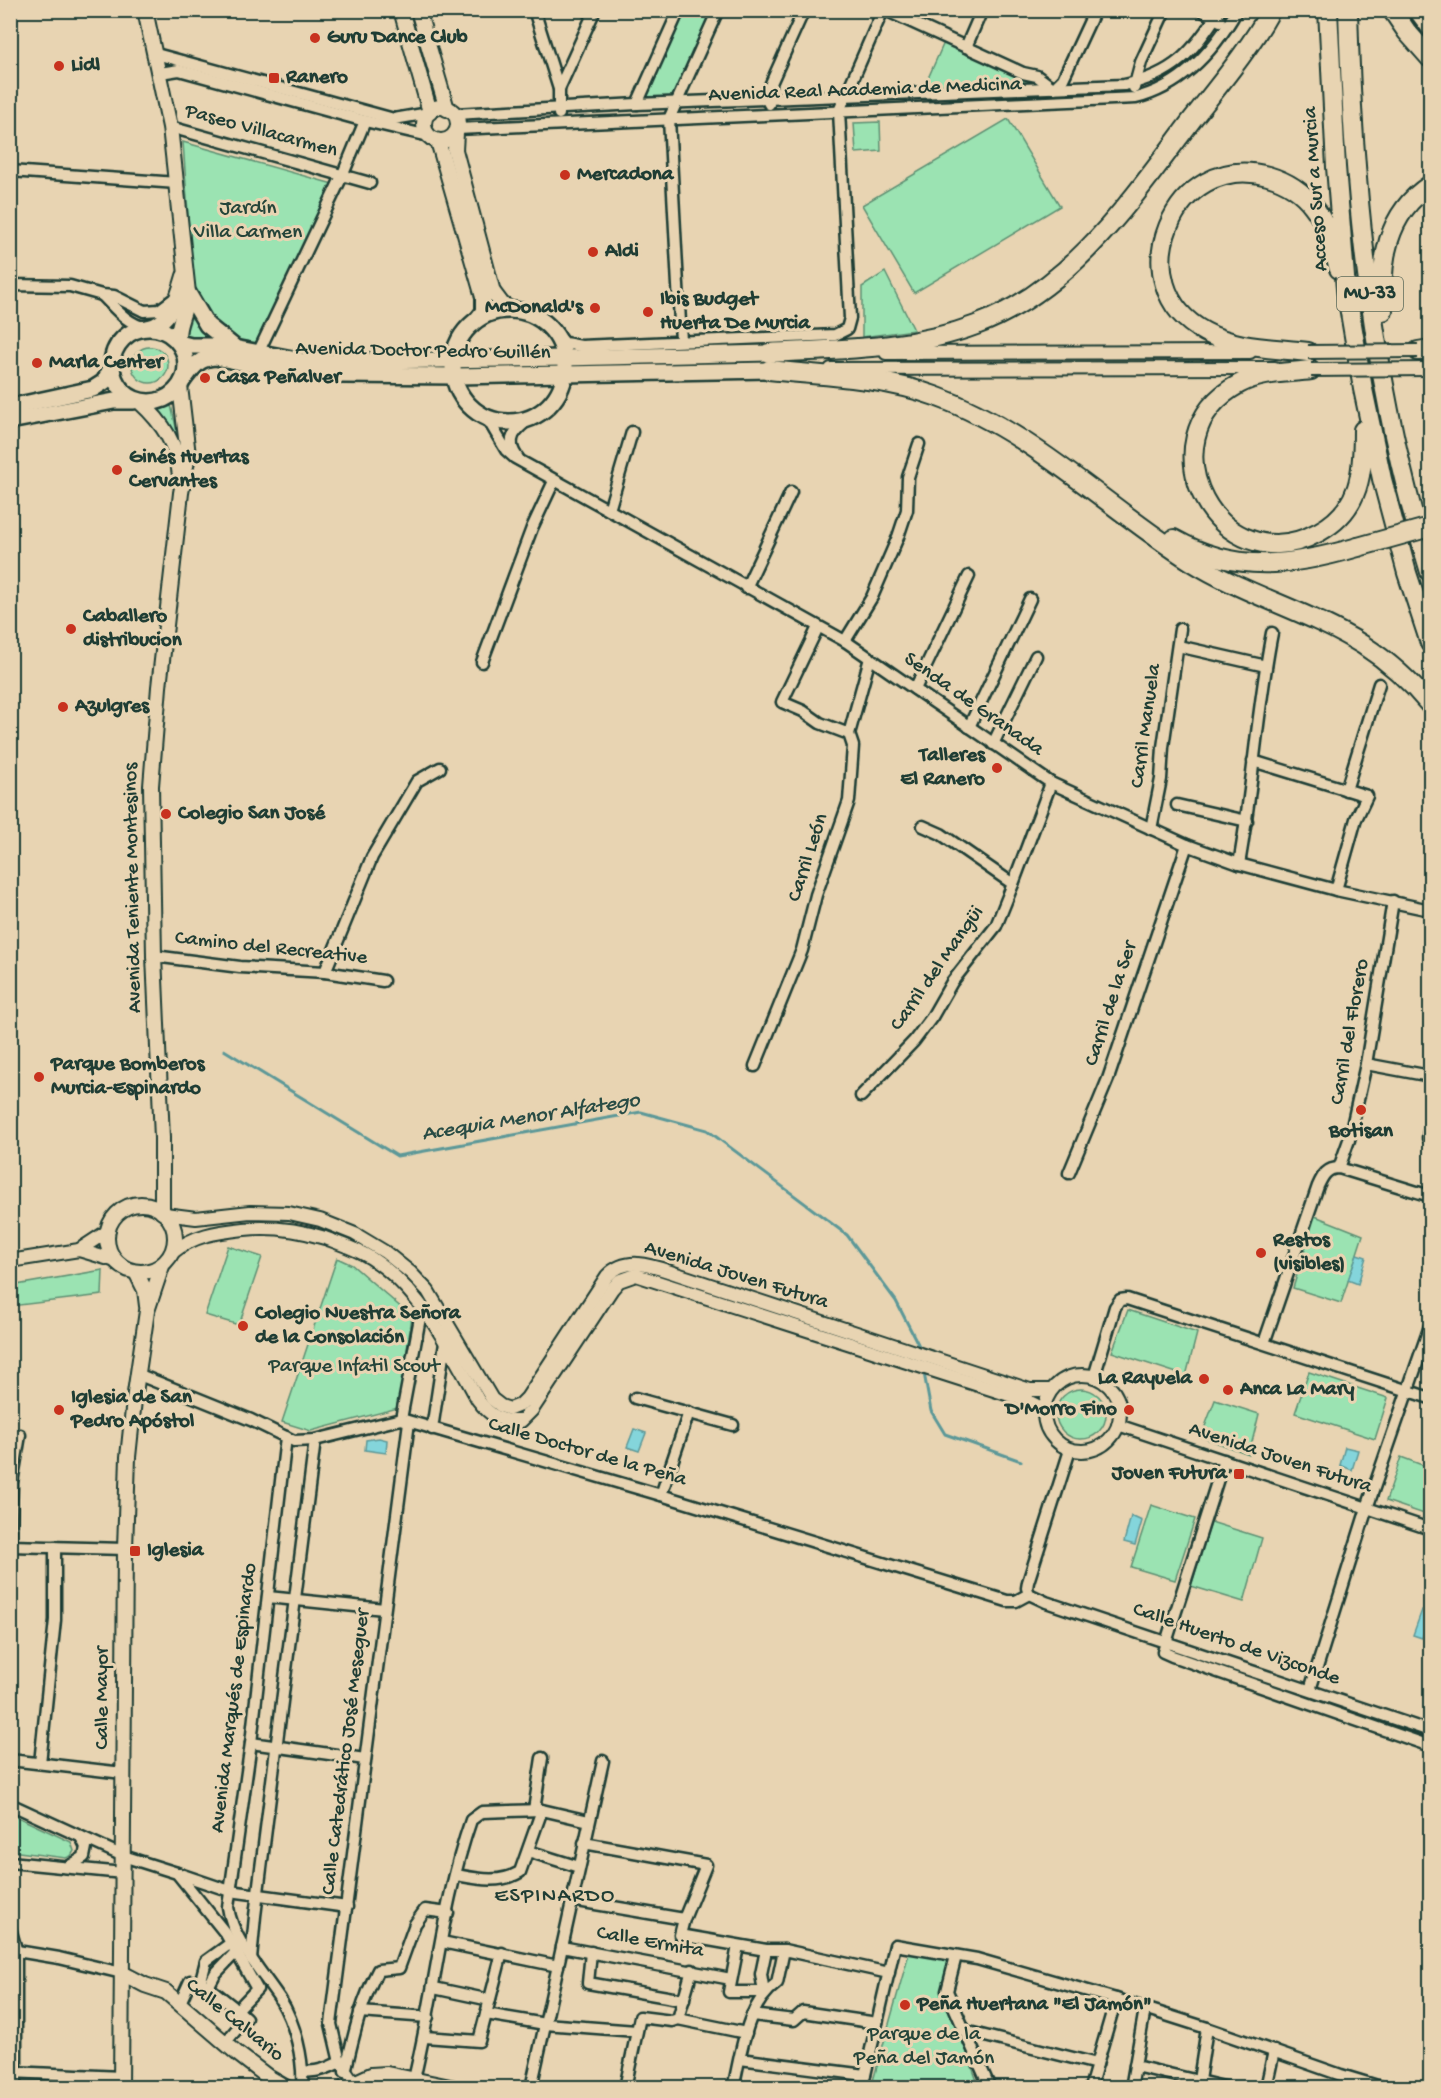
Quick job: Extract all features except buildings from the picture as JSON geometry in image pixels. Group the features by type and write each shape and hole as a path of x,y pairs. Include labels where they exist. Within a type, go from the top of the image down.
{"highway":[{"path":"769,362 930,339 977,325 1006,312 1035,294 1074,263 1112,222 1246,50 1271,10"},
{"name":"Acceso Sur a Murcia","path":"1328,10 1336,167 1346,289 1363,389 1390,512 1407,573 1431,643"},
{"name":"Acceso Sur a Murcia","path":"1348,10 1356,168 1364,257 1388,401 1405,476 1431,572"},
{"path":"1392,10 1407,32 1431,58"},
{"path":"1309,361 1218,338 1204,332 1184,315 1168,294 1162,270 1161,248 1174,214 1187,196 1207,181 1239,173 1253,173 1277,179 1303,195 1320,215 1346,289"},
{"path":"1405,476 1384,330 1383,264 1388,241 1397,221 1408,204 1431,185"},
{"path":"1309,361 1239,384 1221,396 1202,422 1194,453 1199,490 1216,517 1244,536 1267,543 1290,543 1326,528 1344,512 1356,492 1362,470 1363,389"},
{"path":"769,362 879,382 936,397 1020,439 1180,543 1238,562 1279,564 1305,561 1431,527"},
{"path":"1086,484 1151,533 1211,573 1360,643 1401,674 1431,705"}],"main road":[{"path":"140,402 129,397 120,389 111,368 111,359 118,344 130,333 161,323 183,294 185,274 170,127 145,10"},
{"path":"401,10 430,113"},
{"path":"418,10 451,112 457,119 455,150 493,292 502,304 514,311 535,317 549,327 560,341 564,366 554,399 534,415 518,420 503,421 488,417 474,409 463,397 454,368 455,352 461,337 483,311 483,297 434,138 425,124 430,113 438,108 451,112"},
{"path":"434,138 448,140 457,131"},
{"path":"10,421 114,401 153,403 166,399 182,382 186,364 178,332 188,302 183,294"},
{"path":"183,294 207,325 235,348"},
{"path":"472,325 493,312 514,311"},
{"path":"146,328 161,330 179,343"},
{"name":"Avenida Doctor Pedro Guillén","path":"179,343 191,346 214,345 235,348 308,362 380,361 454,368"},
{"name":"Avenida Doctor Pedro Guillén","path":"182,382 202,359 215,357 298,373 454,368"},
{"path":"454,368 769,362"},
{"path":"10,407 93,389 104,381 111,368"},
{"name":"Avenida Teniente Montesinos","path":"164,1213 150,786 181,493 187,465 188,445 180,400 182,382"},
{"name":"Avenida Teniente Montesinos","path":"140,402 159,421 170,437 179,464 181,493"},
{"path":"143,1204 152,1195 162,1175"},
{"path":"143,1204 164,1213 170,1221 175,1237 172,1253 162,1266 149,1271 136,1272 128,1270 116,1261 108,1247 108,1232 120,1211 143,1204"},
{"name":"Calle Mayor","path":"121,2082 125,1549 128,1457 147,1311 162,1266"},
{"name":"Calle Mayor","path":"136,1272 145,1290 147,1311"},
{"name":"Calle Calvario","path":"122,1973 145,1985 166,1992 225,2043 268,2077 287,2088"},
{"path":"346,2076 387,2074 454,2087"}],"street":[{"path":"534,10 559,89 559,124"},
{"path":"559,89 595,10"},
{"path":"646,119 638,104 679,10"},
{"path":"681,341 669,118 718,10"},
{"path":"777,115 766,99 774,75 804,10"},
{"path":"549,327 565,343 575,346 845,332 849,327 850,318 839,111 884,10 1023,73 1028,76 1029,81 1026,87 1020,89"},
{"path":"966,47 982,10"},
{"path":"1023,73 1037,76 1054,88 1063,79 1095,10"},
{"path":"1137,82 1155,79 1158,83 1148,94 1137,94 1137,82 1141,62 1165,10"},
{"path":"1201,10 1218,14 1228,26"},
{"name":"Avenida Real Academia de Medicina","path":"457,131 646,119 1115,100 1148,94 1171,85 1190,71 1228,26 1237,10"},
{"path":"1413,10 1431,33"},
{"name":"Avenida Real Academia de Medicina","path":"451,112 1054,88 1137,82 1165,72 1183,59 1218,14"},
{"path":"156,54 394,118 430,113"},
{"path":"160,73 179,70 434,138"},
{"name":"Paseo Villacarmen","path":"258,353 343,174 365,121"},
{"name":"Paseo Villacarmen","path":"170,127 369,183"},
{"path":"10,171 177,183"},
{"path":"10,285 70,286 102,296 114,296 138,310 151,311 166,306 183,294"},
{"path":"102,296 125,319 146,328"},
{"path":"769,362 872,368 1251,367 1426,351"},
{"path":"769,362 1309,361 1430,369"},
{"name":"Senda de Granada","path":"474,409 494,429 509,454 746,588 845,641 1051,783 1186,845 1239,864 1336,890 1431,910"},
{"path":"522,462 512,448 513,438 518,429 534,415"},
{"path":"609,510 632,432"},
{"path":"845,641 872,597 898,537 908,510 908,477 919,444"},
{"path":"482,662 532,528 554,481"},
{"path":"746,588 791,492"},
{"path":"915,689 969,576"},
{"path":"969,727 1030,599"},
{"path":"818,627 782,702 803,711 820,723 849,734"},
{"name":"Carril Manuela","path":"1151,829 1161,780 1163,747 1180,629"},
{"path":"1239,864 1247,821 1253,761 1272,633"},
{"path":"1178,646 1266,666"},
{"path":"993,744 1036,656"},
{"name":"Carril León","path":"755,1066 802,950 816,895 849,801 853,746 849,734 870,658"},
{"path":"1346,790 1379,684"},
{"path":"1253,761 1367,796 1356,819 1336,890"},
{"path":"325,972 372,857 417,781 440,768"},
{"name":"Carril del Mangüi","path":"861,1096 914,1041 932,1017 952,982 996,926 1051,783"},
{"path":"1177,805 1247,821"},
{"path":"923,826 941,834 1014,884"},
{"name":"Carril de la Ser","path":"1069,1173 1108,1079 1186,845"},
{"name":"Carril del Florero","path":"1264,1343 1318,1186 1326,1172 1335,1168 1354,1119 1366,1064 1393,901"},
{"name":"Camino del Recreative","path":"154,956 240,967 325,972 382,981"},
{"path":"1366,1064 1431,1076"},
{"path":"1431,1126 1428,1138 1431,1138"},
{"path":"1335,1168 1431,1196"},
{"name":"Avenida Joven Futura","path":"164,1213 196,1218 250,1212 289,1214 320,1221 355,1234 385,1252 411,1273 428,1291 492,1399 510,1409 520,1405 527,1398 607,1276 618,1267 631,1263 645,1264 680,1275 1030,1390 1051,1390"},
{"name":"Avenida Joven Futura","path":"172,1253 192,1239 219,1232 258,1227 305,1232 351,1247 373,1259 408,1290 423,1307 485,1409 497,1419 521,1421 532,1410 615,1285 636,1275 1044,1408"},
{"path":"10,1261 79,1250 108,1232"},
{"path":"79,1250 116,1261"},
{"path":"1094,1377 1115,1307 1123,1299 1133,1300 1431,1398"},
{"name":"Calle Catedrático José Meseguer","path":"346,2076 331,2024 384,1610 405,1421 423,1307"},
{"path":"1310,1690 1367,1508 1431,1326"},
{"path":"432,1429 445,1343"},
{"path":"137,1374 240,1415 294,1441 315,1440 405,1421"},
{"path":"1078,1375 1094,1377 1107,1385 1116,1396 1120,1411 1118,1425 1104,1444 1094,1449 1070,1450 1057,1442 1048,1431 1044,1420 1044,1408 1051,1390 1063,1380 1078,1375"},
{"path":"635,1398 733,1425"},
{"path":"661,1495 689,1412"},
{"name":"Calle Doctor de la Peña","path":"405,1421 661,1495 1007,1601 1016,1601 1029,1594"},
{"name":"Avenida Joven Futura","path":"1118,1425 1431,1529"},
{"path":"20,1435 12,1483 10,1546 125,1549"},
{"name":"Avenida Marqués de Espinardo","path":"286,1437 251,1743 228,1907 230,1917 251,1959 280,2000 290,2019 303,2071 302,2088"},
{"path":"251,1959 315,1440"},
{"path":"1029,1594 1027,1585 1070,1450"},
{"path":"1224,1460 1163,1650 1166,1654 1431,1746"},
{"path":"40,1763 54,1620 55,1548"},
{"name":"Calle Huerto de Vizconde","path":"1029,1594 1038,1599 1431,1731"},
{"path":"268,1597 384,1610"},
{"path":"251,1743 365,1759"},
{"path":"456,1875 487,1880 510,1878 520,1872 528,1851 538,1810 542,1758"},
{"path":"10,1760 123,1773"},
{"path":"531,2088 603,1761"},
{"path":"10,1804 123,1856 231,1891 347,1907"},
{"path":"414,2079 425,2037 456,1875 471,1820 482,1812 538,1810 589,1821"},
{"path":"68,1868 84,1857 86,1847 81,1837"},
{"path":"584,1843 706,1865 684,1918 680,1935 738,1946 784,1950 889,1973"},
{"path":"528,1851 579,1867"},
{"path":"10,1862 123,1873"},
{"path":"177,1873 204,1904 234,1947 257,1989 237,2010"},
{"path":"572,1900 684,1918"},
{"path":"303,2071 327,2069 346,2076 365,1995 378,1970 399,1968 415,1924 425,1910 448,1913"},
{"path":"10,1928 13,1949 16,2088"},
{"path":"442,1942 558,1966"},
{"path":"862,2088 896,1945 977,1959 1116,1999 1384,2088"},
{"path":"738,1946 729,1992 764,1992"},
{"path":"204,1985 206,1962 234,1947"},
{"name":"Calle Ermita","path":"562,1947 730,1978"},
{"path":"13,1949 122,1973"},
{"path":"764,1992 761,1974 766,1950"},
{"path":"733,2088 752,2015 764,1992 777,1983 784,1950"},
{"path":"591,1952 588,1983 684,2000"},
{"path":"425,2037 479,2041 502,1953"},
{"path":"956,1956 947,1991 990,2088"},
{"path":"678,2019 692,1970"},
{"path":"180,2003 190,1981 204,1985 237,2010 246,2018 225,2043"},
{"path":"434,1988 490,2000"},
{"path":"1090,2088 1116,1999"},
{"path":"1131,2088 1145,2009"},
{"path":"360,2012 428,2017"},
{"path":"752,2015 794,2020 804,2012 877,2023"},
{"path":"486,2014 544,2024 636,2031"},
{"path":"625,2088 640,2017 672,2021 678,2019 746,2033"},
{"path":"1198,2084 1207,2028"},
{"path":"965,2031 1097,2064"},
{"path":"1266,2088 1274,2051"},
{"path":"740,2059 865,2075"},
{"path":"1135,2066 1198,2084 1228,2088"},
{"path":"14,2073 121,2082"},
{"path":"1337,2088 1341,2075"}],"green space":[{"path":"679,11 718,11 676,103 637,104"},
{"path":"946,38 1029,79 1026,87 921,94"},
{"path":"1008,119 1060,206 914,293 862,205"},
{"path":"880,122 881,151 856,153 854,123"},
{"name":"Jardín Villa Carmen","path":"183,142 333,184 255,344 242,341 222,331 208,316 197,296 193,284"},
{"path":"885,272 914,330 862,337 862,287"},
{"path":"193,312 215,338 186,341"},
{"path":"150,347 163,352 168,365 163,378 150,383 137,378 132,365 137,352"},
{"path":"171,405 181,449 169,426 157,411"},
{"path":"1315,1216 1363,1235 1341,1303 1293,1288"},
{"path":"228,1246 262,1257 239,1325 205,1315"},
{"name":"Parque Infatil Scout","path":"337,1258 352,1265 412,1317 398,1408 311,1431 282,1422"},
{"path":"103,1270 102,1295 11,1306 11,1286"},
{"path":"1128,1310 1197,1333 1186,1376 1112,1352"},
{"path":"1309,1372 1388,1398 1375,1439 1295,1413"},
{"path":"1076,1389 1086,1389 1099,1396 1106,1409 1106,1419 1099,1432 1086,1439 1076,1439 1067,1435 1060,1428 1056,1419 1056,1409 1060,1400 1067,1393"},
{"path":"1215,1400 1259,1414 1249,1454 1201,1437"},
{"path":"1401,1457 1430,1468 1430,1516 1386,1501"},
{"path":"1151,1505 1195,1519 1175,1580 1131,1567"},
{"path":"1211,1522 1262,1538 1244,1602 1191,1586"},
{"path":"11,1814 71,1842 74,1851 71,1856 66,1858 11,1851"},
{"name":"Parque de la Peña del Jamón","path":"911,1946 950,1958 942,1994 960,2032 979,2087 871,2088"}],"water":[{"path":"1357,1254 1366,1257 1358,1284 1348,1280"},
{"path":"634,1429 646,1433 639,1451 627,1447"},
{"path":"379,1438 387,1440 386,1453 365,1450 366,1440"},
{"path":"1345,1447 1358,1450 1352,1470 1340,1465"},
{"path":"1131,1516 1142,1521 1135,1545 1124,1542"},
{"path":"1422,1610 1430,1614 1422,1638 1413,1635"}],"waterway":[{"name":"Acequia Menor Alfatego","path":"224,1050 397,1156 641,1112 707,1130 847,1235 896,1301 919,1346"},
{"name":"Acequia Menor Alfatego","path":"924,1373 931,1411 945,1434 1021,1461"}],"place":[{"name":"Guru Dance Club","path":"315,38"},
{"name":"Lidl","path":"59,66"},
{"name":"Ranero","path":"274,78"},
{"name":"Mercadona","path":"565,175"},
{"name":"Aldi","path":"593,252"},
{"name":"McDonald's","path":"595,308"},
{"name":"Ibis Budget Huerta De Murcia","path":"648,312"},
{"name":"Marla Center","path":"37,363"},
{"name":"Casa Peñalver","path":"205,378"},
{"name":"Ginés Huertas Cervantes","path":"117,470"},
{"name":"Caballero distribucion","path":"71,629"},
{"name":"Azulgres","path":"63,707"},
{"name":"Talleres El Ranero","path":"997,768"},
{"name":"Colegio San José","path":"166,814"},
{"name":"Parque Bomberos Murcia-Espinardo","path":"39,1077"},
{"name":"Botisan","path":"1361,1110"},
{"name":"Restos (visibles)","path":"1261,1253"},
{"name":"Colegio Nuestra Señora de la Consolación","path":"243,1326"},
{"name":"La Rayuela","path":"1204,1379"},
{"name":"Anca La Mary","path":"1228,1390"},
{"name":"Iglesia de San Pedro Apóstol","path":"59,1410"},
{"name":"D'Morro Fino","path":"1129,1410"},
{"name":"Joven Futura","path":"1239,1474"},
{"name":"Iglesia","path":"135,1551"},
{"name":"Peña Huertana \"El Jamón\"","path":"905,2005"}],"district":[{"name":"ESPINARDO","path":"555,1897"}]}
